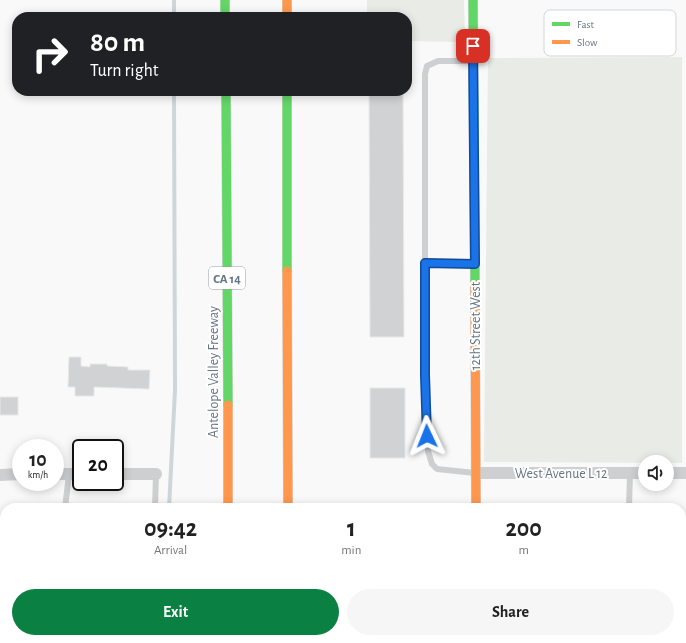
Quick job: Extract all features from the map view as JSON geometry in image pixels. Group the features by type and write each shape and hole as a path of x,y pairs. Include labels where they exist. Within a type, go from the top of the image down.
{"main road":[{"path":"225,0 225,12"},
{"path":"287,0 287,12"},
{"name":"12th Street West","path":"473,0 476,503"},
{"name":"Antelope Valley Freeway","path":"226,96 228,503"},
{"path":"287,96 288,503"},
{"path":"288,340 297,447"},
{"path":"218,501 227,465"}],"street":[{"name":"West Avenue L 12","path":"476,473 638,473"},
{"path":"674,473 686,473"},
{"path":"0,475 12,474"},
{"path":"124,474 156,474"}],"lane":[{"path":"473,61 438,61 427,66 425,74 423,167 425,375 428,451 432,464 437,469 476,473"},
{"path":"425,263 475,264"},
{"path":"629,503 630,473"},
{"path":"155,503 156,474"},
{"path":"66,503 72,484"}],"shaded area":[{"path":"367,0 464,0 465,42 412,41 412,12 367,12"},
{"path":"682,57 682,463 674,463 674,455 638,455 638,463 484,462 488,58"}],"building":[{"path":"369,96 403,96 404,337 370,337"},
{"path":"69,357 81,357 81,366 90,367 90,364 107,364 107,366 128,367 128,370 150,370 149,389 94,387 94,396 75,396 75,387 68,387"},
{"path":"370,388 405,388 405,458 370,458"},
{"path":"0,397 18,397 18,415 0,415"}],"waterway":[{"path":"174,0 174,12"},
{"path":"169,503 175,390 174,96"}],"traffic: fast":[{"path":"225,0 225,12"},
{"path":"473,0 475,285"},
{"path":"226,96 228,405"},
{"path":"287,96 287,271"}],"traffic: slow":[{"path":"287,0 287,12"},
{"path":"287,271 288,503"},
{"path":"475,285 476,503"},
{"path":"228,405 228,503"}],"route":[{"path":"427,436 425,375 425,263 475,264 473,46"}]}
